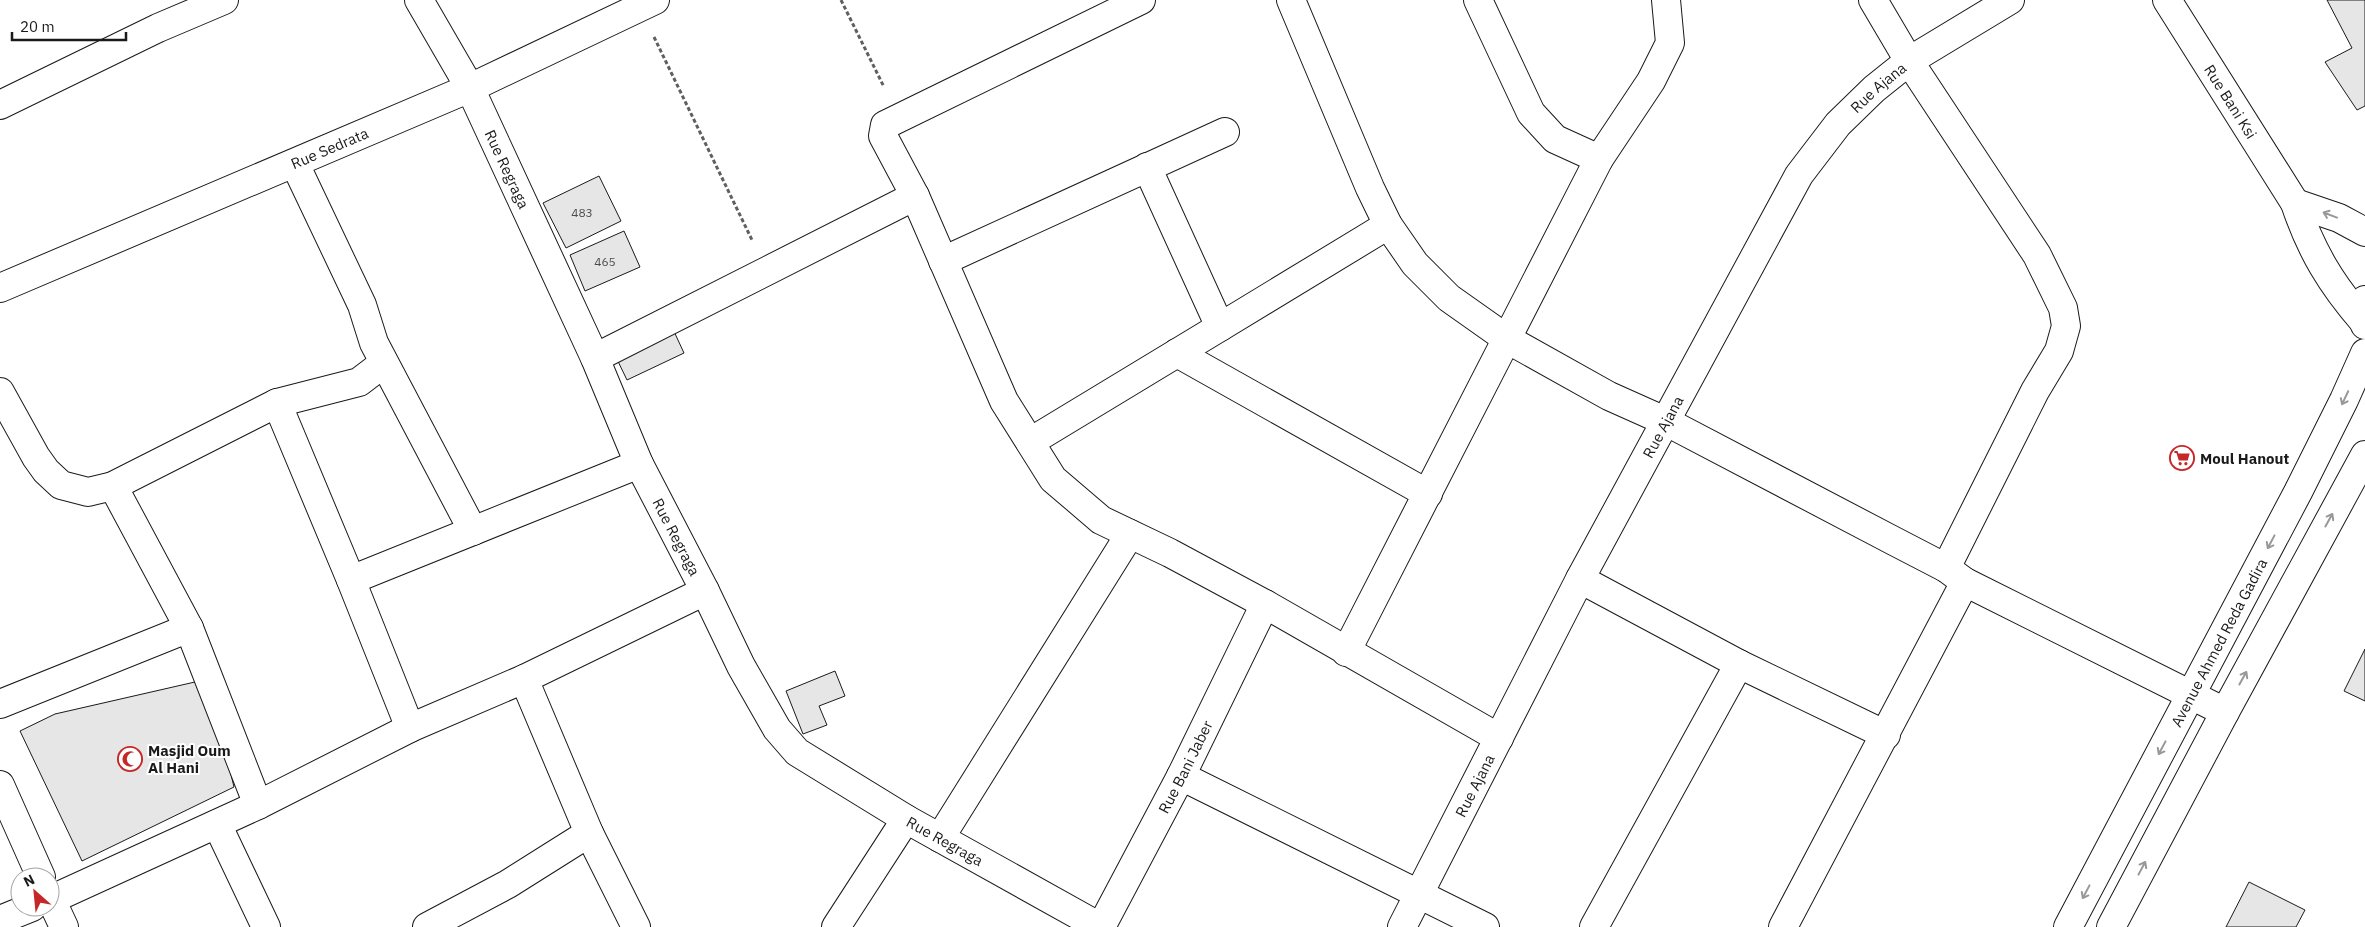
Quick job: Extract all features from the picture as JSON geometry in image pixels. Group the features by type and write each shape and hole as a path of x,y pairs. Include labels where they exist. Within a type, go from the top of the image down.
{"street":[{"path":"0,105 158,28 224,0"},
{"name":"Rue Regraga","path":"419,0 470,88 595,358 639,464 741,666 777,729 797,752 906,819 1100,927"},
{"name":"Rue Sedrata","path":"0,288 470,88 655,0"},
{"path":"1141,0 898,117 886,125 883,136 914,196 1004,401 1053,479 1101,520 1265,604 1499,738"},
{"path":"1291,0 1370,188 1388,225 1415,264 1449,298 1507,339 1609,396 1665,421 1955,575 2225,712"},
{"path":"1478,0 1531,112 1555,139 1599,159"},
{"path":"1346,652 1599,159 1651,81 1670,43 1666,0"},
{"path":"1783,927 1886,735 2036,391 2060,351 2066,326 2063,308 2037,254 1909,61 1873,0"},
{"name":"Rue Ajana","path":"1402,927 1580,580 1799,175 1838,124 1874,89 1909,61 2010,0"},
{"name":"Rue Bani Ksi","path":"2166,0 2296,203 2306,236 2322,267 2341,296 2365,316"},
{"path":"943,261 1225,132"},
{"path":"295,164 362,306 374,343 473,530"},
{"path":"1147,167 1220,327"},
{"path":"595,358 914,196"},
{"path":"2296,203 2339,218 2365,232"},
{"path":"1030,442 1388,225"},
{"path":"1177,353 1428,494"},
{"name":"Avenue Ahmed Reda Gadira","path":"2068,927 2298,492 2365,353"},
{"path":"0,392 36,457 46,471 61,485 88,492 113,486 277,403 359,382 384,363"},
{"path":"277,403 352,580 410,728"},
{"path":"2111,927 2365,455"},
{"path":"352,580 639,464"},
{"path":"113,486 189,628 258,805"},
{"path":"940,838 1130,534"},
{"path":"1580,580 1739,664 1886,735"},
{"path":"60,890 217,824 410,728 524,678 705,592"},
{"name":"Rue Bani Jaber","path":"1100,927 1181,776 1265,604"},
{"path":"0,704 189,628"},
{"path":"1594,927 1739,664"},
{"path":"524,678 589,833 636,927"},
{"path":"1181,776 1485,927"},
{"path":"0,785 33,867"},
{"path":"836,927 906,819"},
{"path":"217,824 266,927"},
{"path":"427,927 508,884 589,833"}],"path":[{"path":"841,0 898,117"},
{"path":"658,45 767,271"}],"building":[{"path":"2327,0 2365,0 2365,106 2357,110 2325,62 2352,48"},
{"path":"599,176 621,221 566,248 543,203"},
{"path":"624,231 640,267 585,291 570,255"},
{"path":"671,325 684,353 627,380 614,353"},
{"path":"2365,649 2365,701 2344,691"},
{"path":"835,671 845,696 819,706 827,725 803,734 786,691"},
{"name":"Masjid Oum Al Hani","path":"208,679 234,787 82,861 20,731 55,714"},
{"path":"2249,882 2305,910 2296,927 2226,927"}],"place":[{"name":"Moul Hanout","path":"2182,458"},
{"name":"Masjid Oum Al Hani","path":"130,759"}]}
